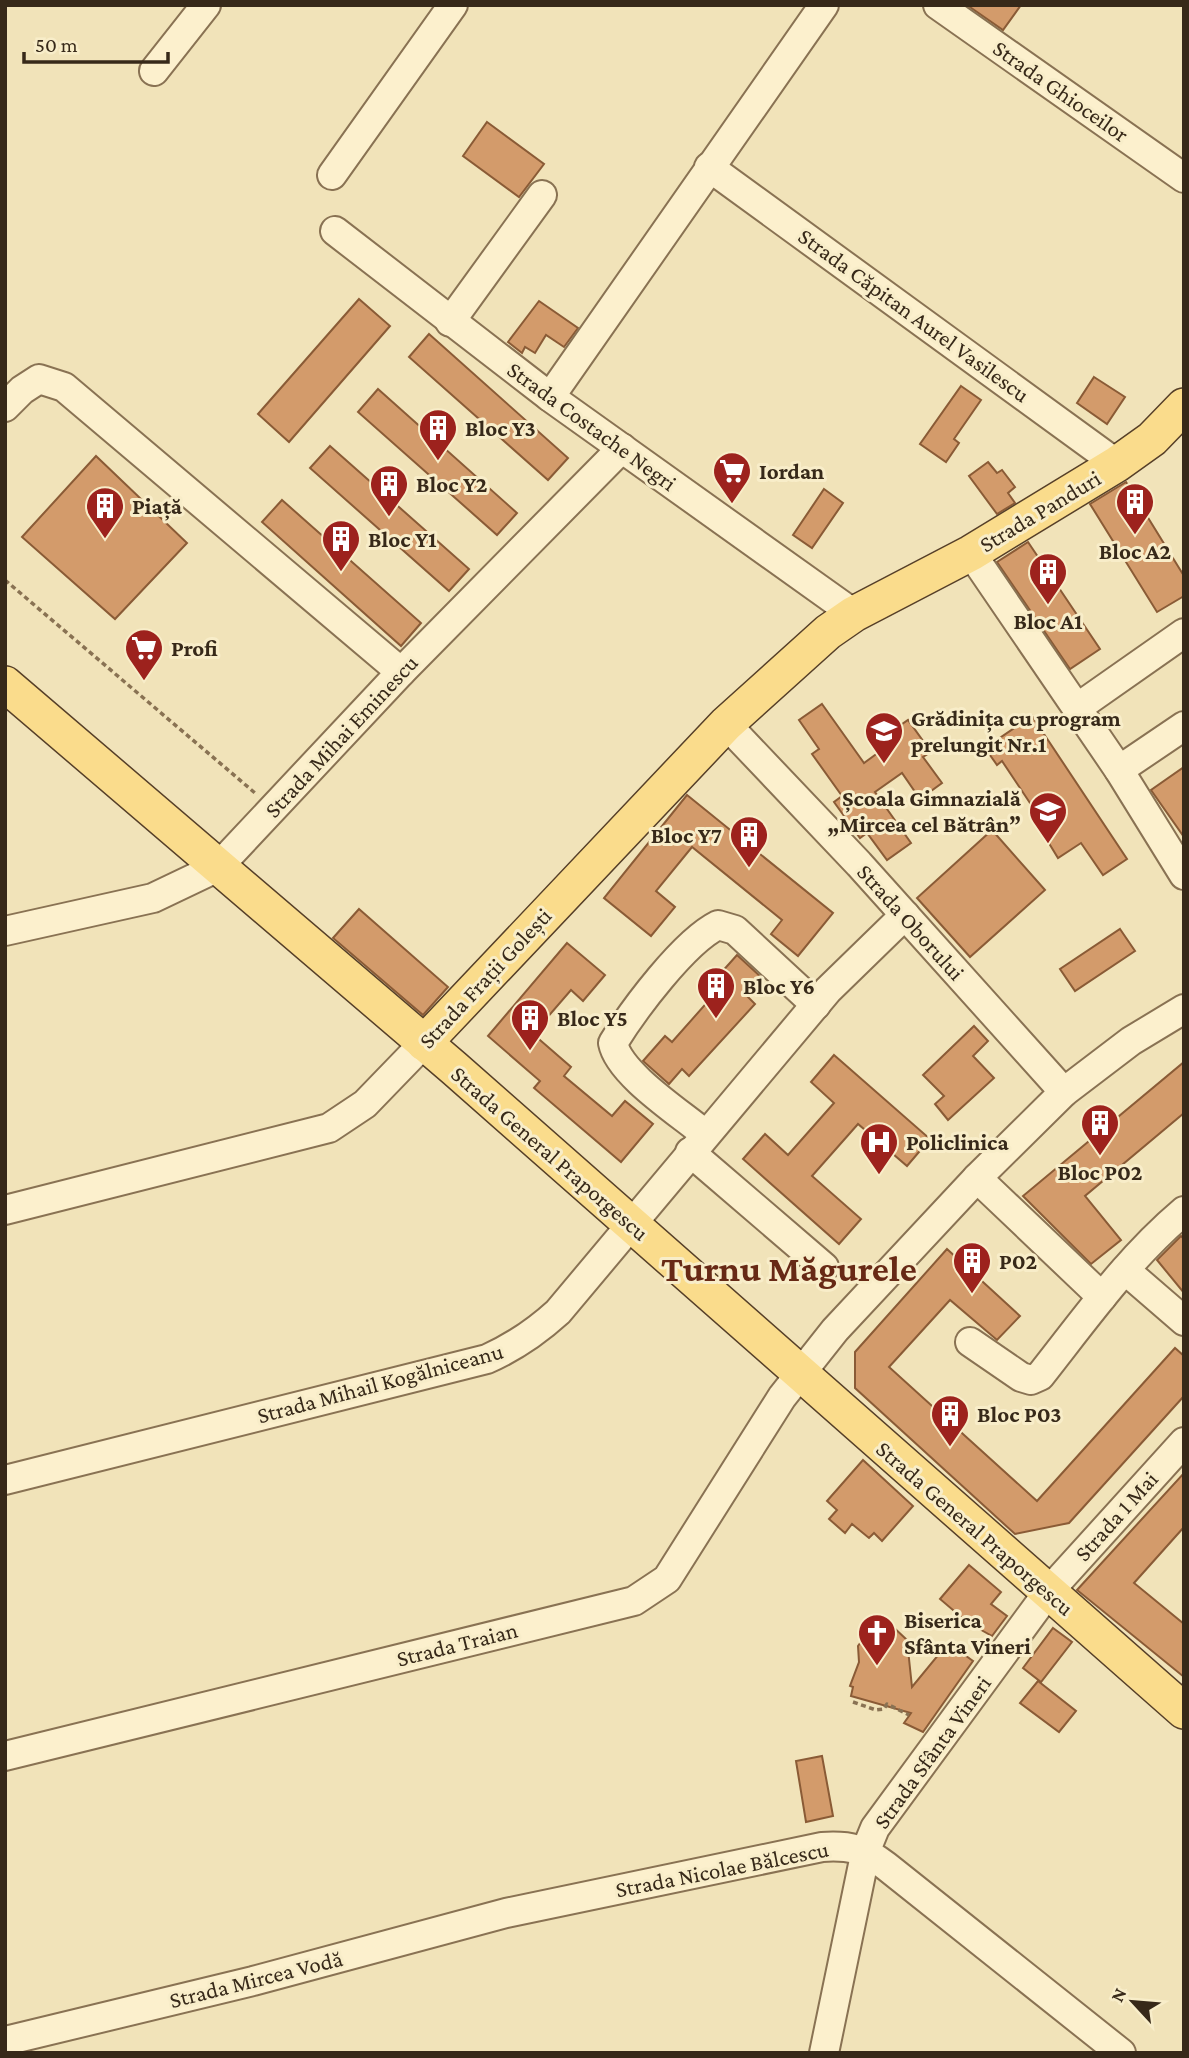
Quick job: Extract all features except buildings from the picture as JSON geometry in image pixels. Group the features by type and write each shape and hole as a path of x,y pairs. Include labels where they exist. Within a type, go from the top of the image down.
{"main road":[{"name":"Strada Panduri","path":"868,607 971,553 1117,464 1182,411"},
{"name":"Strada Frații Golești","path":"425,1043 726,724 807,650 868,607"},
{"name":"Strada General Praporgescu","path":"5,684 425,1043 1184,1711"}],"street":[{"path":"154,71 206,5"},
{"path":"332,176 453,5"},
{"path":"550,397 824,5"},
{"name":"Strada Ghioceilor","path":"939,5 1184,178"},
{"name":"Strada Căpitan Aurel Vasilescu","path":"709,167 1117,464"},
{"path":"450,322 542,195"},
{"name":"Strada Costache Negri","path":"335,231 450,322 621,448 868,607"},
{"path":"5,407 22,390 39,379 64,387 401,672"},
{"name":"Strada Mihai Eminescu","path":"5,931 153,898 218,867 401,672 621,448"},
{"path":"971,553 1119,770 1176,844 1184,875"},
{"path":"1077,708 1184,633"},
{"name":"Strada Oborului","path":"726,724 905,915 1064,1092"},
{"path":"1119,770 1184,726"},
{"name":"Strada Mihail Kogălniceanu","path":"5,1480 487,1359 534,1333 558,1312 816,1005 905,915"},
{"path":"816,1005 735,930 718,925 700,934 625,1024 613,1043 616,1055 626,1069 824,1266"},
{"name":"Strada Traian","path":"5,1756 634,1601 667,1579 798,1374 835,1330 976,1178 1064,1092 1131,1041 1184,1009"},
{"name":"Strada Frații Golești","path":"5,1210 329,1128 365,1104 425,1043"},
{"path":"976,1178 1102,1297"},
{"path":"970,1342 1021,1377 1031,1380 1040,1376 1157,1233 1184,1211"},
{"path":"1125,1270 1184,1321"},
{"name":"Strada 1 Mai","path":"1049,1591 1182,1448"},
{"name":"Strada Sfânta Vineri","path":"824,2053 866,1850 875,1828 1049,1591"},
{"name":"Strada Nicolae Bălcescu","path":"506,1913 822,1847 848,1845 866,1850"},
{"path":"866,1850 1121,2053"},
{"name":"Strada Mircea Vodă","path":"5,2041 253,1981 506,1913"}],"path":[{"path":"5,580 273,808"},
{"path":"866,1707 869,1701"},
{"path":"853,1702 876,1710 884,1709 887,1704 909,1715"}],"place":[{"name":"Bloc Y3","path":"438,462"},
{"name":"Iordan","path":"732,505"},
{"name":"Bloc Y2","path":"389,518"},
{"name":"Bloc A2","path":"1135,536"},
{"name":"Piață","path":"105,540"},
{"name":"Bloc Y1","path":"341,573"},
{"name":"Bloc A1","path":"1048,606"},
{"name":"Profi","path":"144,682"},
{"name":"Grădinița cu program prelungit Nr.1","path":"884,765"},
{"name":"Școala Gimnazială „Mircea cel Bătrân”","path":"1048,845"},
{"name":"Bloc Y7","path":"749,869"},
{"name":"Bloc Y6","path":"716,1020"},
{"name":"Bloc Y5","path":"530,1052"},
{"name":"Bloc P02","path":"1100,1157"},
{"name":"Policlinica","path":"879,1176"},
{"name":"P02","path":"972,1295"},
{"name":"Bloc P03","path":"950,1448"},
{"name":"Biserica Sfânta Vineri","path":"877,1667"}],"district":[{"name":"Turnu Măgurele","path":"789,1268"}]}
